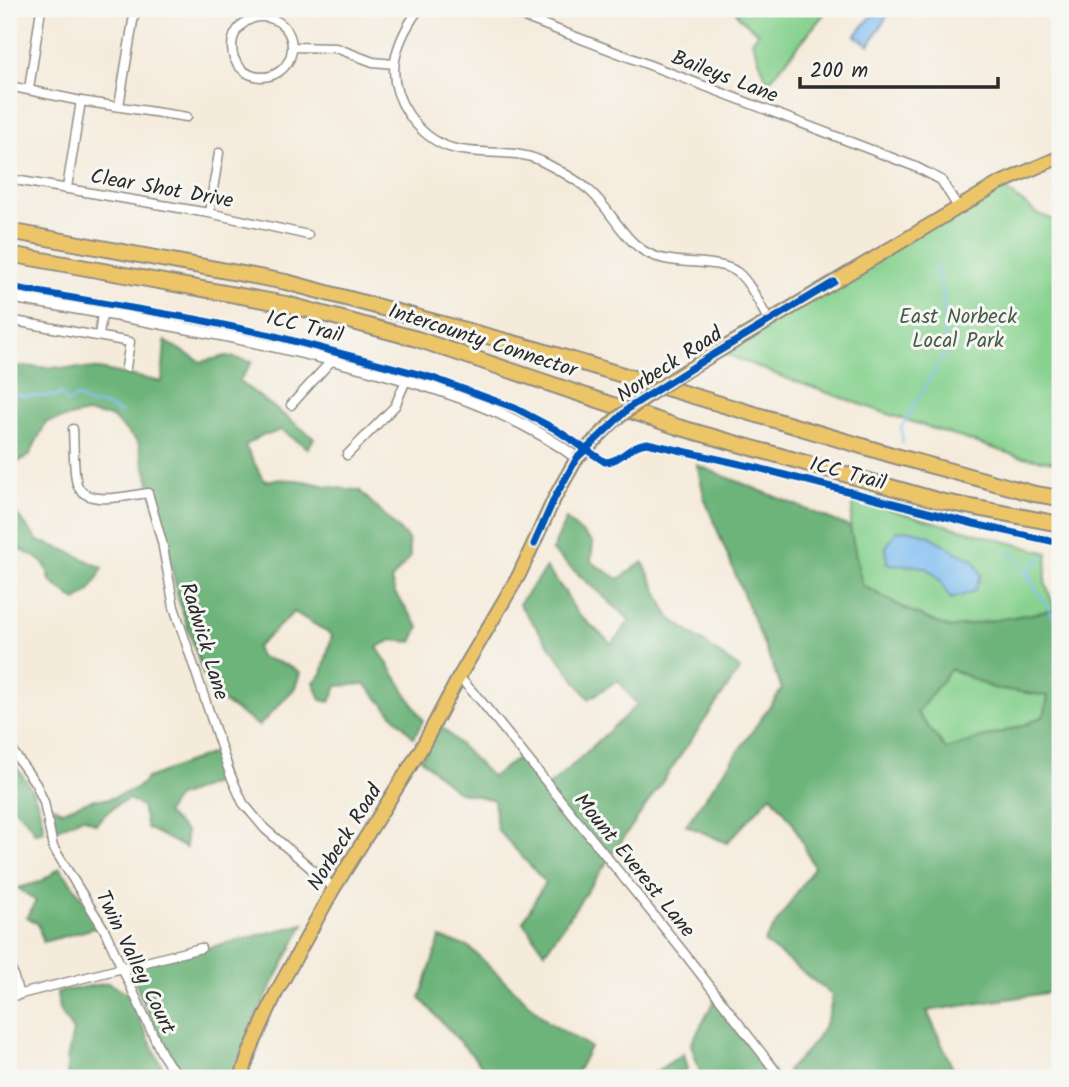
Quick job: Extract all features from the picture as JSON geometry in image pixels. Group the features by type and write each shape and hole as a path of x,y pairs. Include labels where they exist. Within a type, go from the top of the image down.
{"highway":[{"name":"Intercounty Connector","path":"9,231 286,282 531,348 892,455 1035,494 1060,498"},
{"name":"Intercounty Connector","path":"9,254 286,304 417,339 704,434 940,501 1060,524"}],"main road":[{"name":"Norbeck Road","path":"241,1078 276,993 334,888 421,749 459,677 519,575 555,497 577,458 615,420 687,370 1017,174 1060,157"}],"street":[{"path":"29,89 41,9"},
{"path":"419,9 399,43 394,64 404,107 416,125 432,139 454,149 500,153 540,161 591,192 645,252 666,260 736,271 769,321"},
{"name":"Baileys Lane","path":"503,9 916,167 941,180 958,208"},
{"path":"119,106 134,15"},
{"path":"257,17 281,22 288,30 293,47 289,61 281,70 265,77 254,76 243,70 236,62 232,43 244,23 257,17"},
{"path":"293,47 337,48 373,62 394,64"},
{"path":"9,86 81,101 187,117"},
{"path":"67,188 81,101"},
{"path":"209,213 219,153"},
{"name":"Clear Shot Drive","path":"9,179 209,213 308,235"},
{"path":"9,297 216,332 406,380 506,416 542,434 577,458"},
{"path":"99,336 103,313"},
{"path":"9,320 130,342 126,367"},
{"path":"290,405 332,360"},
{"path":"348,455 395,406 406,380"},
{"name":"Radwick Lane","path":"73,429 77,485 85,494 101,499 148,493 162,542 174,607 229,771 243,803 265,829 334,888"},
{"name":"Mount Everest Lane","path":"459,677 481,701 781,1078"},
{"name":"Twin Valley Court","path":"9,746 36,784 44,802 53,846 96,913 162,1054 183,1078"},
{"path":"9,997 201,948"},
{"path":"9,961 19,995"}],"green space":[{"path":"735,9 819,9 824,14 768,83 752,41 758,33 739,17"},
{"name":"East Norbeck Local Park","path":"998,184 1038,214 1060,222 1060,463 1017,456 888,414 721,352"},
{"path":"165,341 201,362 226,356 252,362 239,381 314,438 308,448 281,430 264,434 245,446 264,481 301,481 359,490 408,539 410,557 391,580 395,593 419,627 412,642 392,640 377,647 423,720 414,738 365,684 337,686 330,702 321,700 314,682 322,674 332,635 294,612 256,648 260,657 287,665 300,673 295,688 259,726 209,692 178,598 167,546 138,442 112,417 87,413 46,422 29,456 18,462 9,444 9,366 99,369 162,382"},
{"path":"697,465 850,527 862,585 909,611 949,628 1055,610 1060,615 1060,991 927,1011 957,1078 793,1078 787,1071 811,1046 823,1028 831,1007 832,995 764,942 814,867 793,823 771,795 727,843 686,825 782,689 705,500","holes":["951,669 993,688 1048,696 1044,716 1022,726 946,749 917,713"]},
{"path":"854,500 1048,553 1045,582 1055,610 949,628 909,611 861,585 850,527"},
{"path":"9,504 38,541 103,568 90,591 76,601 50,581 45,565 40,560 9,543"},
{"path":"566,519 593,543 591,562 619,579 643,562 669,617 740,669 545,952 523,922 545,882 497,829 494,800 456,791 421,759 440,725 492,777 518,758 543,790 637,705 618,680 589,699 519,604 546,568 565,592 576,612 612,644 630,620 552,551"},
{"path":"951,669 993,688 1049,696 1044,716 1022,726 946,749 917,713"},
{"path":"215,752 224,779 176,798 166,813 186,832 186,848 147,828 142,807 129,799 111,810 96,824 83,817 55,830 48,804 62,811 94,799 109,799 136,789 147,778"},
{"path":"11,760 33,792 40,809 44,831 35,833 26,819 9,804"},
{"path":"60,868 99,927 43,942 38,924 27,917 36,901 18,888 40,882"},
{"path":"304,924 254,1020 231,1078 188,1077 170,1054 154,1025 130,967"},
{"path":"440,938 469,947 548,1022 590,1047 574,1078 493,1078 420,998"},
{"path":"108,983 126,992 164,1071 122,1078 67,1078 67,1060 73,1031 59,1010 57,992"},
{"path":"716,998 778,1078 702,1078 691,1044"},
{"path":"683,1054 687,1069 677,1078 646,1078"}],"water":[{"path":"877,9 882,9 888,15 869,45 855,36"},
{"path":"912,530 930,536 973,559 981,574 975,591 951,599 940,580 925,568 887,563 886,547 897,531"}],"waterway":[{"path":"903,444 901,428 945,353 943,294 935,262"},
{"path":"9,392 23,396 58,396 61,393 67,402 78,397 88,404 104,405 121,413"},
{"path":"1007,552 1016,556 1060,630"},
{"path":"1030,580 1029,570 1043,555"}],"cycle path":[{"path":"534,544 555,497 577,458 630,407 834,282"},
{"name":"ICC Trail","path":"9,287 271,335 433,378 515,408 555,429 605,462 647,443 1060,543"}]}
